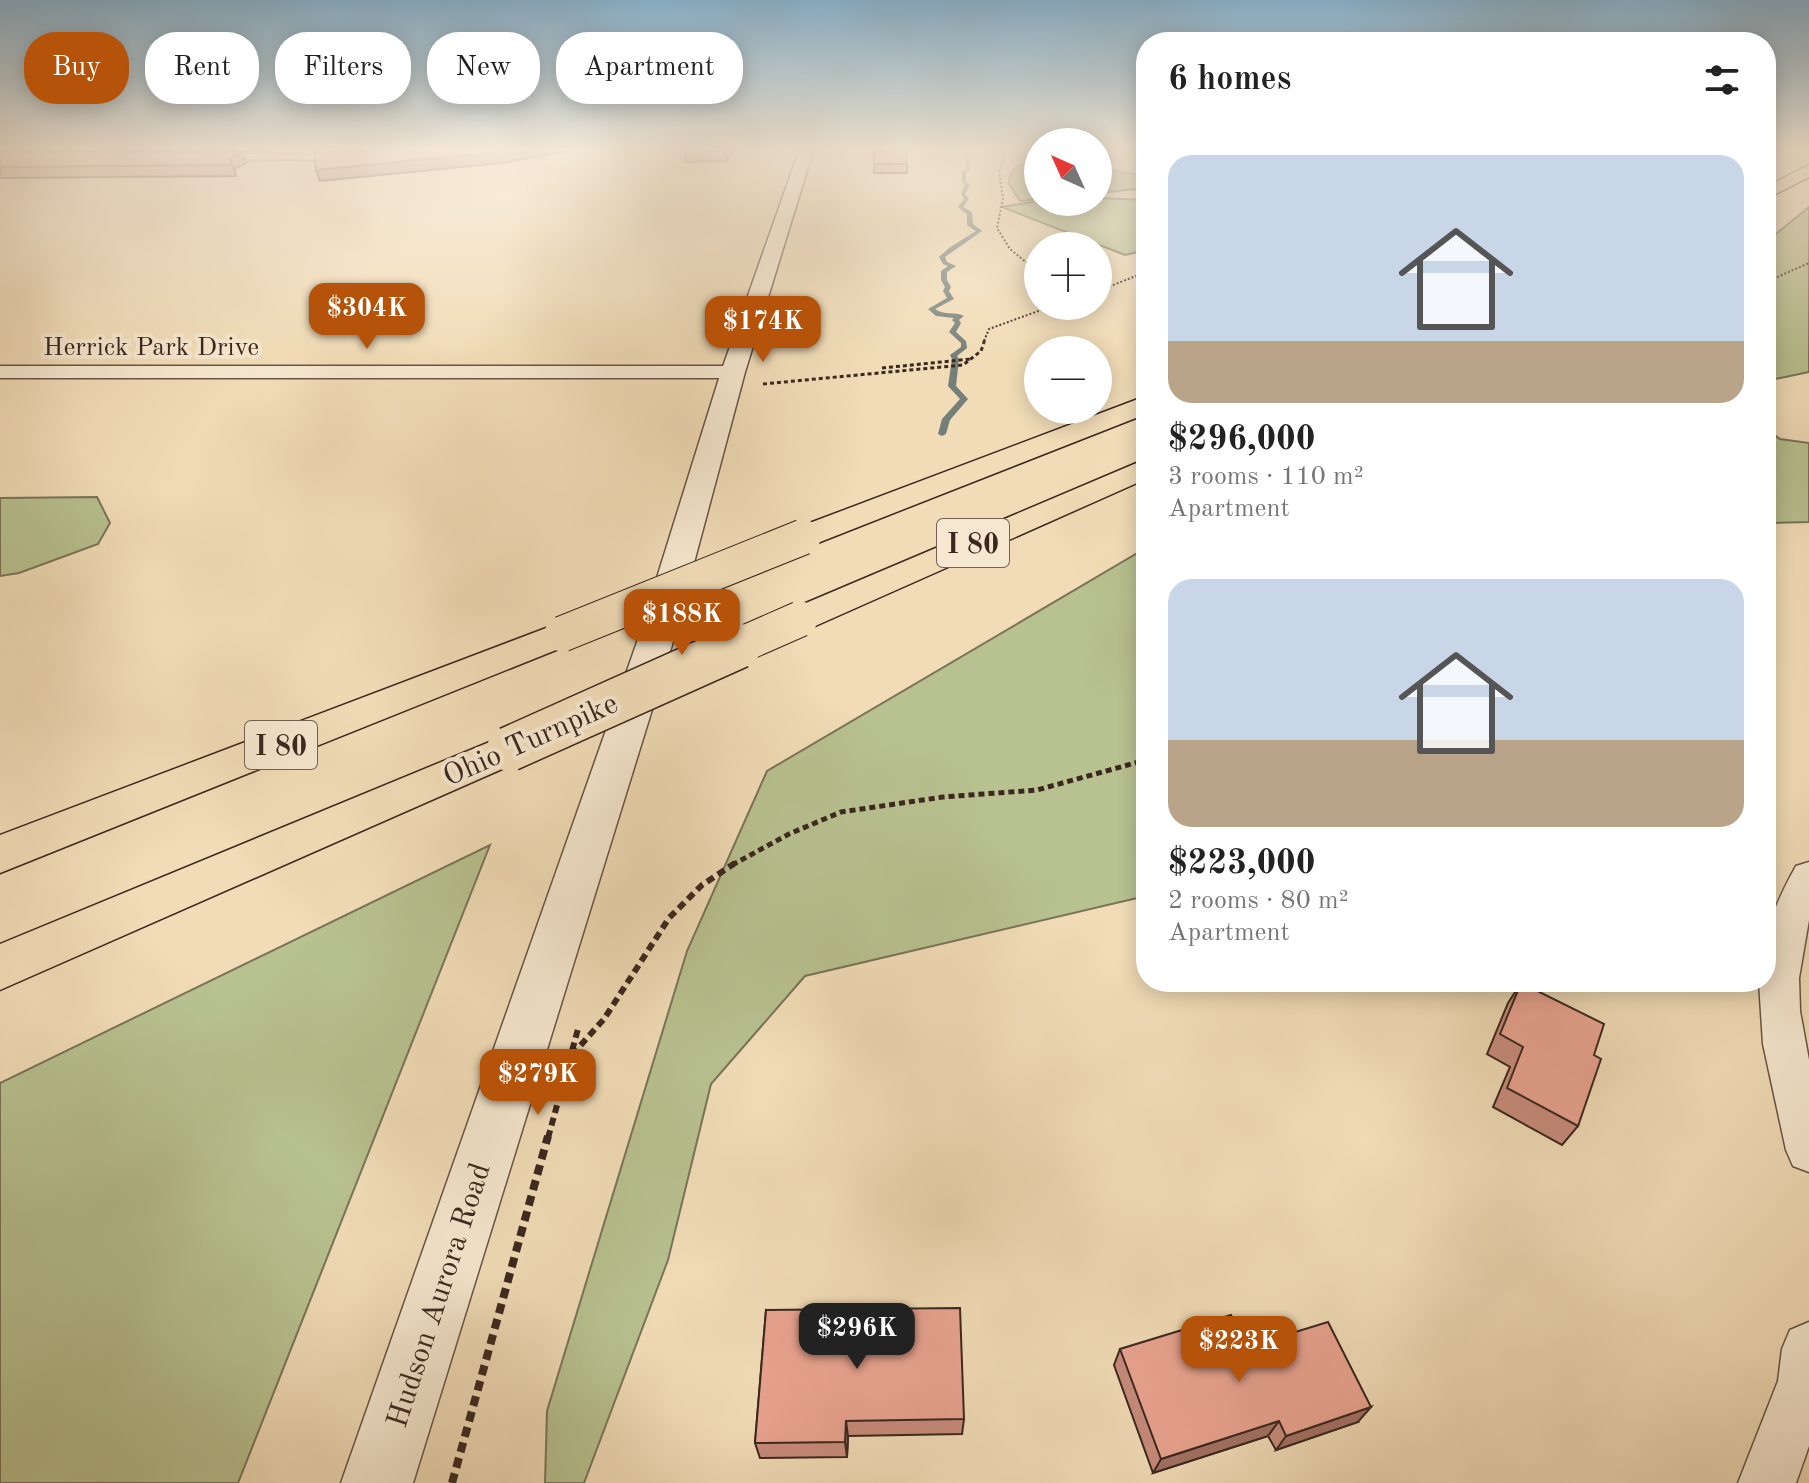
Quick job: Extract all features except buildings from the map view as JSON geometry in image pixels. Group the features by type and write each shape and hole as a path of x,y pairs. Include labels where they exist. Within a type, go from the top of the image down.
{"highway":[{"name":"I 80","path":"0,855 1136,408"},
{"name":"Ohio Turnpike","path":"0,968 509,749 1136,472"}],"street":[{"name":"Hudson Aurora Road","path":"377,1483 654,645 733,372 784,217"},
{"name":"Herrick Park Drive","path":"0,372 733,372"},
{"path":"1809,876 1792,906 1781,945 1777,975 1782,1028 1809,1150"},
{"path":"1767,1483 1805,1381 1809,1349"}],"path":[{"path":"999,217 997,228 1010,249 1024,260"},
{"path":"1776,278 1809,263"},
{"path":"1112,285 1136,276"},
{"path":"853,373 963,365 981,351 989,329 1024,316"},
{"path":"757,385 973,359"},
{"path":"570,1057 604,1019 669,918 702,885 741,859 789,834 841,812 943,797 1037,790 1136,763"}],"green space":[{"path":"1028,217 1136,217 1136,252 1125,255 1112,250 1112,232 1066,232"},
{"path":"1796,217 1809,217 1809,372 1776,379 1776,234"},
{"path":"1776,436 1809,443 1809,522 1776,523"},
{"path":"97,497 110,523 98,544 19,573 0,576 0,498"},
{"path":"1136,554 1136,898 805,976 711,1084 668,1260 584,1483 545,1483 547,1411 687,951 767,771"},
{"path":"490,845 238,1483 0,1483 0,1083"}],"waterway":[{"path":"942,434 946,419 964,399 952,386 956,359 953,355 964,348 964,342 952,332 958,323 955,320 961,316 938,315 931,309 951,299 946,291 944,271 953,266 945,263 942,257 979,231 970,225 970,217"}]}
